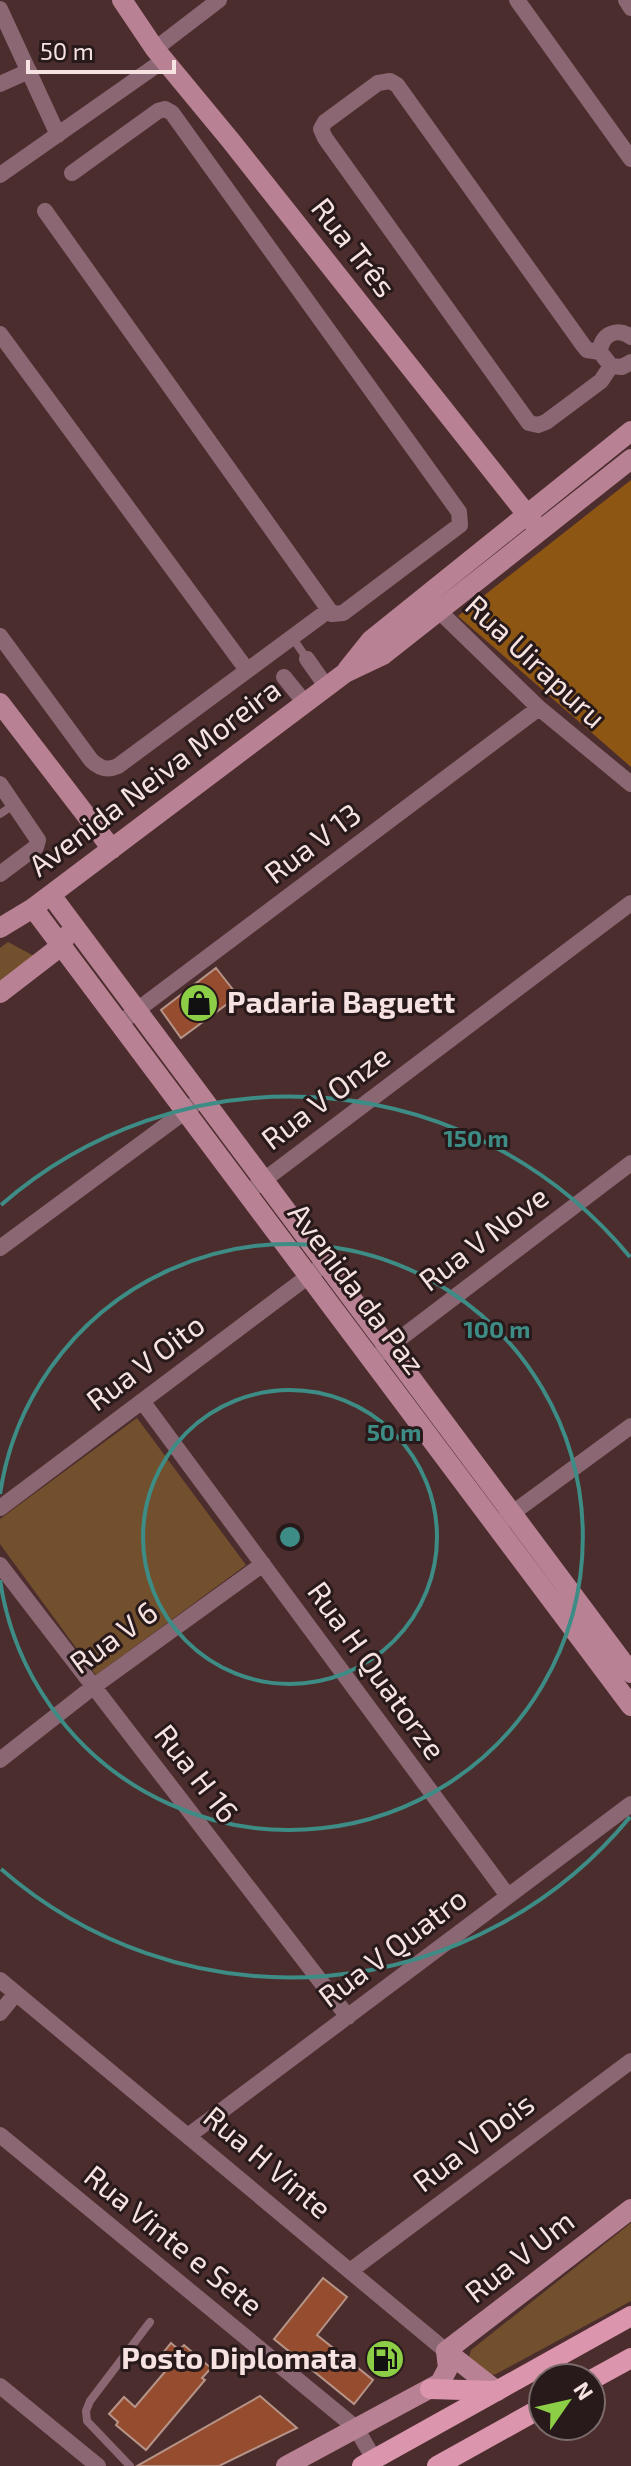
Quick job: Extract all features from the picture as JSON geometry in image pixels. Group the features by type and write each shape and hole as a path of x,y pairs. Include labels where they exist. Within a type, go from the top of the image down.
{"main road":[{"path":"368,2463 631,2316"},
{"path":"607,2371 631,2358"},
{"path":"430,2389 497,2391"},
{"path":"437,2466 527,2416"}],"street":[{"name":"Rua Três","path":"122,0 159,55 231,141 540,531"},
{"path":"0,175 58,135 159,55 219,0"},
{"path":"517,0 631,159"},
{"path":"626,0 631,8"},
{"path":"0,9 58,135"},
{"path":"0,84 29,71"},
{"path":"631,337 623,332 611,333 602,341 605,359 601,381 546,422 538,425 529,423 325,138 321,129 325,122 378,83 390,81 397,85 587,350 605,359 622,367 631,362"},
{"path":"45,211 329,610 336,615 343,613 460,525 459,512 170,111 158,111 72,173"},
{"path":"0,334 247,670"},
{"name":"Avenida Neiva Moreira","path":"345,673 371,640 631,431"},
{"name":"Avenida Neiva Moreira","path":"0,928 51,895 326,686 383,655 631,459"},
{"path":"0,636 91,760 103,768 118,766 329,610"},
{"name":"Rua Uirapuru","path":"439,611 539,708 631,784"},
{"path":"307,659 326,686"},
{"path":"284,677 305,703"},
{"path":"0,703 112,849"},
{"name":"Rua V 13","path":"120,1023 539,708"},
{"path":"0,784 36,833 38,843 0,874"},
{"name":"Avenida da Paz","path":"51,895 263,1180 317,1270"},
{"name":"Rua V Onze","path":"247,1193 631,903"},
{"name":"Avenida da Paz","path":"33,908 247,1193 317,1270 504,1519 631,1673"},
{"path":"0,993 61,946 72,923"},
{"path":"0,1248 202,1098"},
{"name":"Rua V Nove","path":"380,1354 631,1163"},
{"name":"Rua V Oito","path":"0,1508 317,1270"},
{"name":"Rua H Quatorze","path":"142,1401 508,1896"},
{"path":"504,1519 631,1426"},
{"name":"Avenida da Paz","path":"504,1519 631,1706"},
{"name":"Rua V 6","path":"0,1760 93,1687 263,1564"},
{"name":"Rua H 16","path":"0,1565 348,2017"},
{"name":"Rua V Quatro","path":"188,2136 631,1804"},
{"name":"Rua H Vinte","path":"0,1980 497,2391"},
{"path":"0,2013 16,1993"},
{"name":"Rua V Dois","path":"350,2271 631,2061"},
{"name":"Rua Vinte e Sete","path":"0,2135 356,2428 368,2463"},
{"name":"Rua V Um","path":"446,2351 631,2209"},
{"path":"286,2466 440,2383 447,2375 449,2362 446,2351"},
{"path":"0,2386 98,2466"}],"lane":[{"path":"292,637 307,659"},
{"path":"268,655 284,677"},
{"path":"0,814 15,804"},
{"path":"130,2466 87,2421 86,2411 90,2401 150,2322"}],"shaded area":[{"path":"631,480 631,767 458,616"},
{"path":"8,942 34,956 0,981 0,948"},
{"path":"137,1418 246,1565 96,1675 0,1544 0,1519"},
{"path":"631,2223 631,2301 496,2374 492,2375 469,2357 471,2350"}],"building":[{"name":"Padaria Baguett","path":"216,968 238,996 181,1038 161,1010"},
{"path":"323,2278 347,2297 317,2335 373,2380 354,2404 274,2339"},
{"path":"171,2343 179,2350 184,2345 211,2368 202,2378 205,2380 146,2450 116,2425 118,2422 109,2414 124,2397 135,2407 169,2367 159,2358"},
{"path":"260,2396 297,2428 219,2466 137,2466"}],"place":[{"name":"Padaria Baguett","path":"199,1003"},
{"name":"Posto Diplomata","path":"385,2359"}]}
